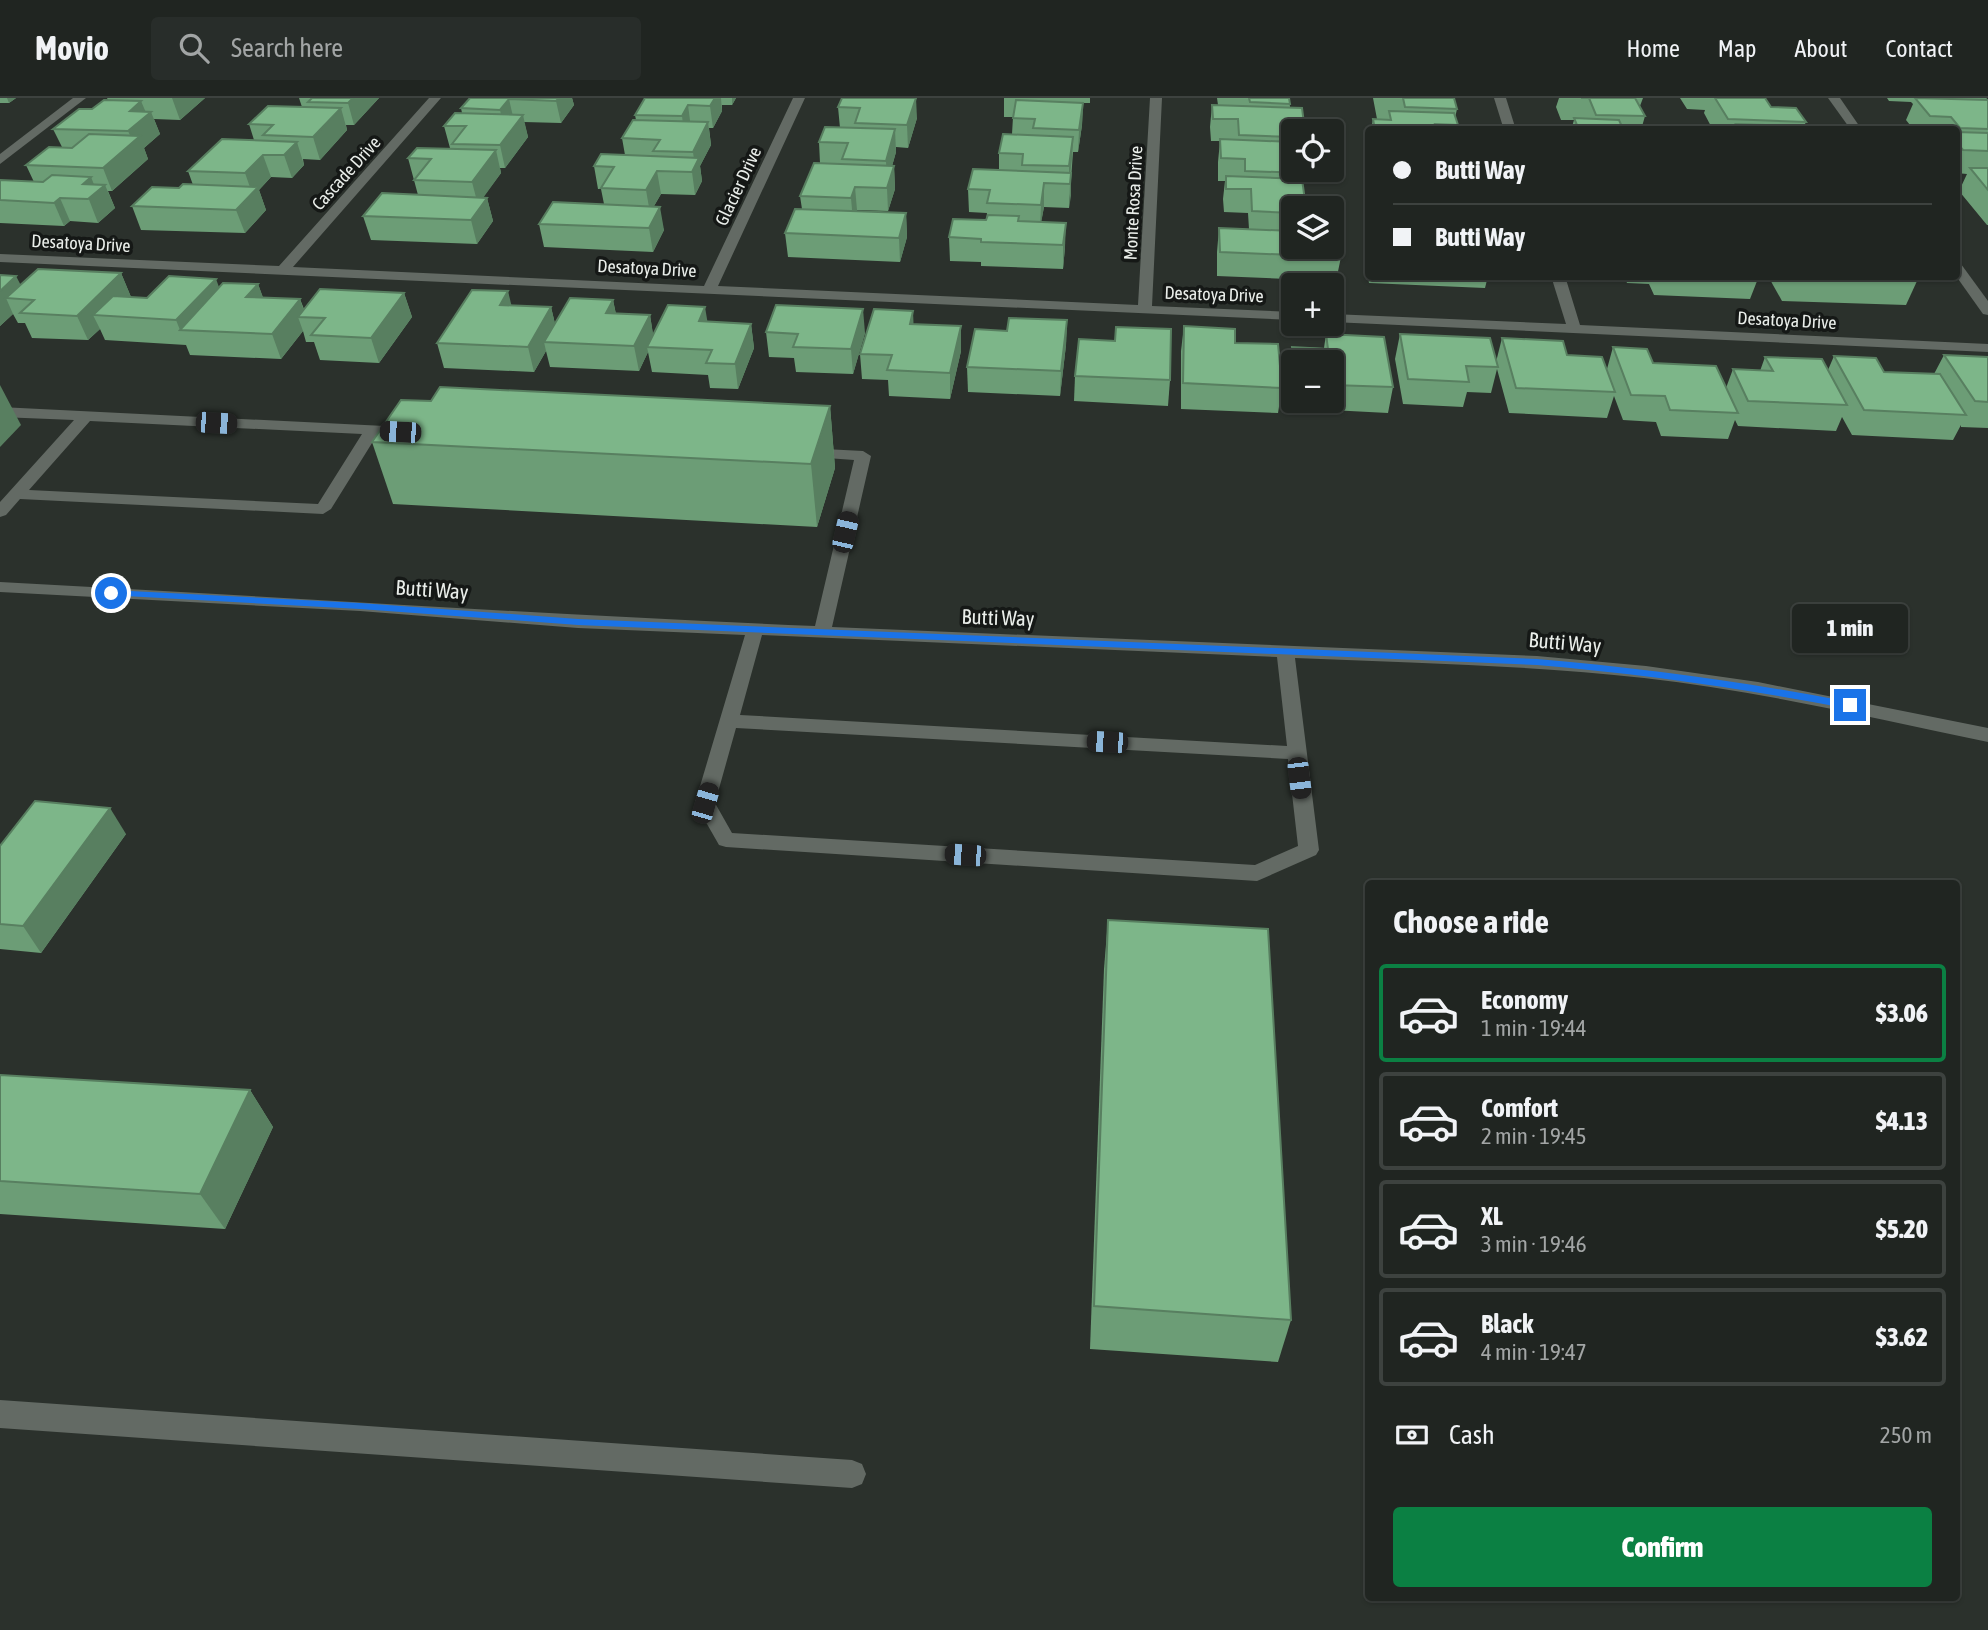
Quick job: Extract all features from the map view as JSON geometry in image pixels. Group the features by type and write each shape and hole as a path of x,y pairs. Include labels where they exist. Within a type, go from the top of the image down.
{"street":[{"path":"0,160 80,98"},
{"name":"Cascade Drive","path":"282,271 436,98"},
{"name":"Glacier Drive","path":"709,290 799,98"},
{"name":"Monte Rosa Drive","path":"1145,310 1156,98"},
{"path":"1500,98 1509,126"},
{"path":"1834,98 1854,126"},
{"name":"Desatoya Drive","path":"0,258 1281,316"},
{"path":"1960,272 1988,311"},
{"path":"1559,280 1574,329"},
{"name":"Desatoya Drive","path":"1344,319 1988,348"},
{"path":"0,412 427,433"},
{"path":"0,512 86,416"},
{"path":"17,494 323,509 372,431"},
{"path":"795,452 863,456 822,633"},
{"name":"Butti Way","path":"0,587 360,606 578,622 1537,662 1646,671 1770,690 1988,735"},
{"path":"755,630 705,803 726,840 1257,873 1309,850 1285,650"},
{"path":"729,721 1296,753"},
{"path":"0,1414 852,1474"}],"building":[{"path":"312,98 353,98 348,103 308,102"},
{"path":"470,98 559,98 556,101 509,99 500,110 461,108"},
{"path":"645,98 715,98 710,106 688,105 682,116 635,115"},
{"path":"842,98 916,98 907,125 855,123 860,108 838,107"},
{"path":"1249,98 1289,98 1290,104 1250,102"},
{"path":"1403,98 1454,98 1457,109 1405,107"},
{"path":"1589,98 1635,98 1645,116 1596,115"},
{"path":"1715,98 1765,98 1771,107 1796,108 1806,122 1728,119"},
{"path":"1915,98 1988,100 1988,129 1960,128 1951,117 1930,116"},
{"path":"104,100 141,101 130,111 151,112 128,131 53,129 79,109 92,109"},
{"path":"1016,100 1083,103 1079,130 1033,128 1035,119 1013,118"},
{"path":"1212,105 1302,108 1303,119 1281,119 1281,137 1239,135 1238,119 1213,119"},
{"path":"268,106 341,108 313,137 263,135 273,125 249,124"},
{"path":"1389,111 1454,113 1458,125 1374,126 1373,119 1391,120"},
{"path":"455,113 523,115 500,145 452,144 466,126 444,126"},
{"path":"1574,118 1619,120 1622,126 1577,126"},
{"path":"633,120 708,122 693,152 653,151 660,140 622,138"},
{"path":"1736,124 1791,126 1737,126"},
{"path":"825,127 895,129 886,161 842,159 848,143 819,142"},
{"path":"1960,132 1988,133 1988,151 1963,150 1960,147"},
{"path":"89,134 140,136 103,168 26,165 49,147 72,148"},
{"path":"1003,134 1073,137 1069,166 1022,165 1023,154 999,153"},
{"path":"222,139 297,142 284,155 263,155 245,173 188,171"},
{"path":"1220,139 1281,142 1281,172 1245,171 1245,159 1221,158"},
{"path":"417,148 496,150 472,182 414,180 431,159 408,158"},
{"path":"601,154 699,158 692,172 657,171 646,190 601,188 614,167 594,166"},
{"path":"814,163 894,166 887,188 855,187 851,198 800,196"},
{"path":"1970,168 1988,168 1988,190"},
{"path":"973,169 1071,173 1070,184 1044,183 1041,205 987,203 990,190 968,189"},
{"path":"52,175 91,177 83,184 105,185 88,199 60,198 54,203 0,200 0,180 43,182"},
{"path":"1226,176 1281,178 1281,182 1302,182 1304,196 1281,196 1281,212 1252,211 1251,189 1226,189"},
{"path":"183,184 258,187 236,210 132,206 152,187 179,188"},
{"path":"382,193 487,198 471,220 363,216"},
{"path":"553,202 660,207 649,228 539,224"},
{"path":"795,209 906,213 899,238 785,233"},
{"path":"988,215 1019,216 1018,221 1066,223 1063,245 981,242 981,239 949,237 953,219 986,220"},
{"path":"1219,228 1281,231 1281,255 1220,252"},
{"path":"38,269 121,273 77,316 20,313 34,300 6,298"},
{"path":"0,275 16,276 0,291"},
{"path":"169,276 216,279 176,320 93,315 113,296 147,298"},
{"path":"223,283 258,284 246,297 300,299 272,334 180,330"},
{"path":"320,289 404,293 371,338 311,335 325,318 298,317"},
{"path":"472,290 508,291 500,305 551,307 528,347 437,343"},
{"path":"570,298 613,300 606,313 650,315 634,346 544,342"},
{"path":"668,305 705,307 699,321 751,324 735,364 706,363 712,350 647,347"},
{"path":"776,305 863,309 851,349 793,347 798,334 766,332"},
{"path":"874,309 913,311 910,324 961,326 950,373 887,370 892,355 860,354"},
{"path":"1009,318 1067,320 1061,371 967,367 975,329 1007,331"},
{"path":"1184,326 1235,329 1235,343 1278,344 1281,388 1183,383"},
{"path":"1116,327 1171,329 1170,380 1075,376 1079,339 1115,341"},
{"path":"1400,334 1490,338 1498,367 1466,366 1469,382 1408,379"},
{"path":"1326,336 1384,337 1393,387 1344,385 1344,350 1292,350 1292,347 1328,349"},
{"path":"1502,338 1563,341 1567,355 1602,357 1615,392 1516,388"},
{"path":"1613,347 1647,349 1653,363 1716,366 1738,413 1670,410 1665,396 1631,395"},
{"path":"1944,355 1988,357 1988,402 1975,401"},
{"path":"1834,356 1876,358 1884,372 1940,374 1966,415 1864,410"},
{"path":"1765,357 1822,359 1847,405 1748,401 1733,369 1773,371"},
{"path":"440,387 830,406 811,464 372,442 401,400 431,401"},
{"path":"35,801 110,808 23,926 0,924 0,846"},
{"path":"1108,920 1268,929 1291,1320 1094,1306"},
{"path":"0,1075 250,1090 200,1194 0,1181"}],"route":[{"path":"111,593 360,606 578,622 1537,662 1646,671 1850,705"}]}
